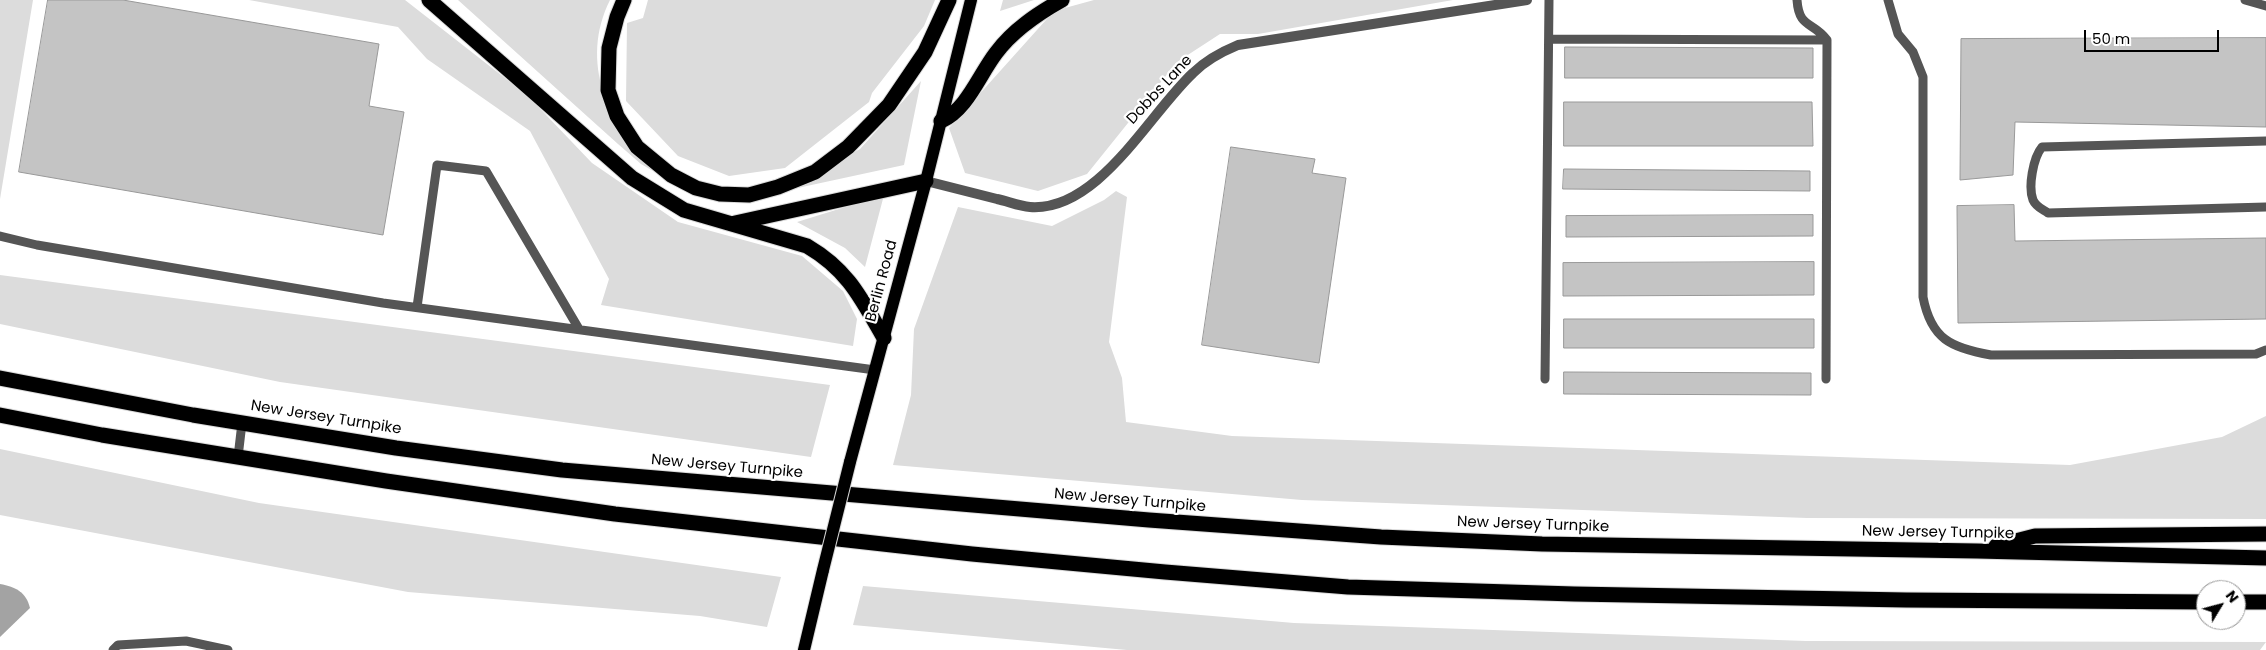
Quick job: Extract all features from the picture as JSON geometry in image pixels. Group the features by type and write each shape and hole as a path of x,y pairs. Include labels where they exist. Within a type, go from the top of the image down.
{"highway":[{"path":"429,0 632,178 684,210 807,246 825,257 839,268 853,286 884,338"},
{"path":"624,0 617,17 609,48 608,90 617,116 637,147 671,175 696,188 720,194 749,195 778,187 814,172 848,147 889,105 925,52 950,0"},
{"path":"941,121 954,116 996,52 1020,28 1062,0"},
{"path":"731,224 926,181"},
{"name":"New Jersey Turnpike","path":"0,378 242,423 396,448 562,470 1158,521 1381,536 1542,544 1977,550 2266,558"},
{"path":"0,415 102,435 238,457 615,514 972,554 1348,587 1730,597 2196,602"},
{"path":"1977,550 2035,536 2266,534"},
{"path":"2246,602 2266,602"}],"main road":[{"name":"Berlin Road","path":"804,650 850,462 926,181 971,0"}],"street":[{"name":"Dobbs Lane","path":"926,181 1029,207 1048,207 1065,202 1083,191 1111,166 1193,73 1215,55 1238,45 1527,0"}],"lane":[{"path":"1545,379 1550,0"},
{"path":"1797,0 1798,13 1804,23 1820,31 1827,40 1826,380"},
{"path":"1888,0 1898,34 1913,52 1924,77 1923,297 1928,317 1942,338 1966,350 1991,355 2256,354 2266,350"},
{"path":"2244,0 2266,6"},
{"path":"1549,39 1827,40"},
{"path":"2266,141 2042,147 2035,156 2032,199 2037,206 2048,213 2266,206"},
{"path":"417,307 437,165 486,171 579,329"},
{"path":"0,236 37,245 417,307 875,370"},
{"path":"238,457 242,423"},
{"path":"113,650 118,645 186,641 228,650"}],"shaded area":[{"path":"0,0 33,0 0,199"},
{"path":"249,0 405,0 528,96 592,163 678,222 802,256 843,291 857,319 853,346 601,305 609,279 530,131 427,59 398,27"},
{"path":"458,0 610,0 601,23 597,46 598,69 603,91 611,113 623,133 653,171 641,164 618,144"},
{"path":"648,0 935,0 924,26 872,93 869,102 785,168 729,176 678,156 626,101 627,23 643,18"},
{"path":"1003,0 1034,0 1000,11"},
{"path":"1094,0 1453,0 1258,34 1220,34 1177,62 1087,174 1038,191 965,173 949,128 1054,11"},
{"path":"921,81 904,165 779,192 860,149"},
{"path":"1116,191 1127,197 1109,342 1122,378 1126,422 1232,436 2070,465 2222,437 2266,416 2266,519 1807,518 1302,500 893,465 911,395 914,329 958,207 1052,226 1104,200"},
{"path":"884,195 865,267 845,248 797,222"},
{"path":"0,275 830,385 811,457 280,382 0,324"},
{"path":"0,449 259,503 781,577 767,627 700,616 408,592 0,515"},
{"path":"0,584 20,591 26,598 30,608 0,637"},
{"path":"863,586 1294,623 1806,641 2266,642 2260,650 1127,650 853,625"}],"building":[{"path":"48,0 123,0 379,44 369,106 404,112 383,235 19,172"},
{"path":"2266,38 2266,127 2015,122 2013,175 1960,180 1961,39"},
{"path":"1565,47 1813,48 1813,78 1565,78"},
{"path":"1564,102 1812,102 1813,146 1564,146"},
{"path":"1231,147 1315,159 1312,173 1346,178 1319,363 1202,345"},
{"path":"1564,169 1810,171 1810,191 1563,189"},
{"path":"2014,205 2015,241 2266,238 2266,319 1958,323 1957,206"},
{"path":"1813,215 1813,236 1566,237 1566,216"},
{"path":"1814,262 1814,295 1563,296 1563,263"},
{"path":"1564,319 1814,319 1814,348 1564,348"},
{"path":"1564,372 1811,373 1811,395 1564,394"}]}
